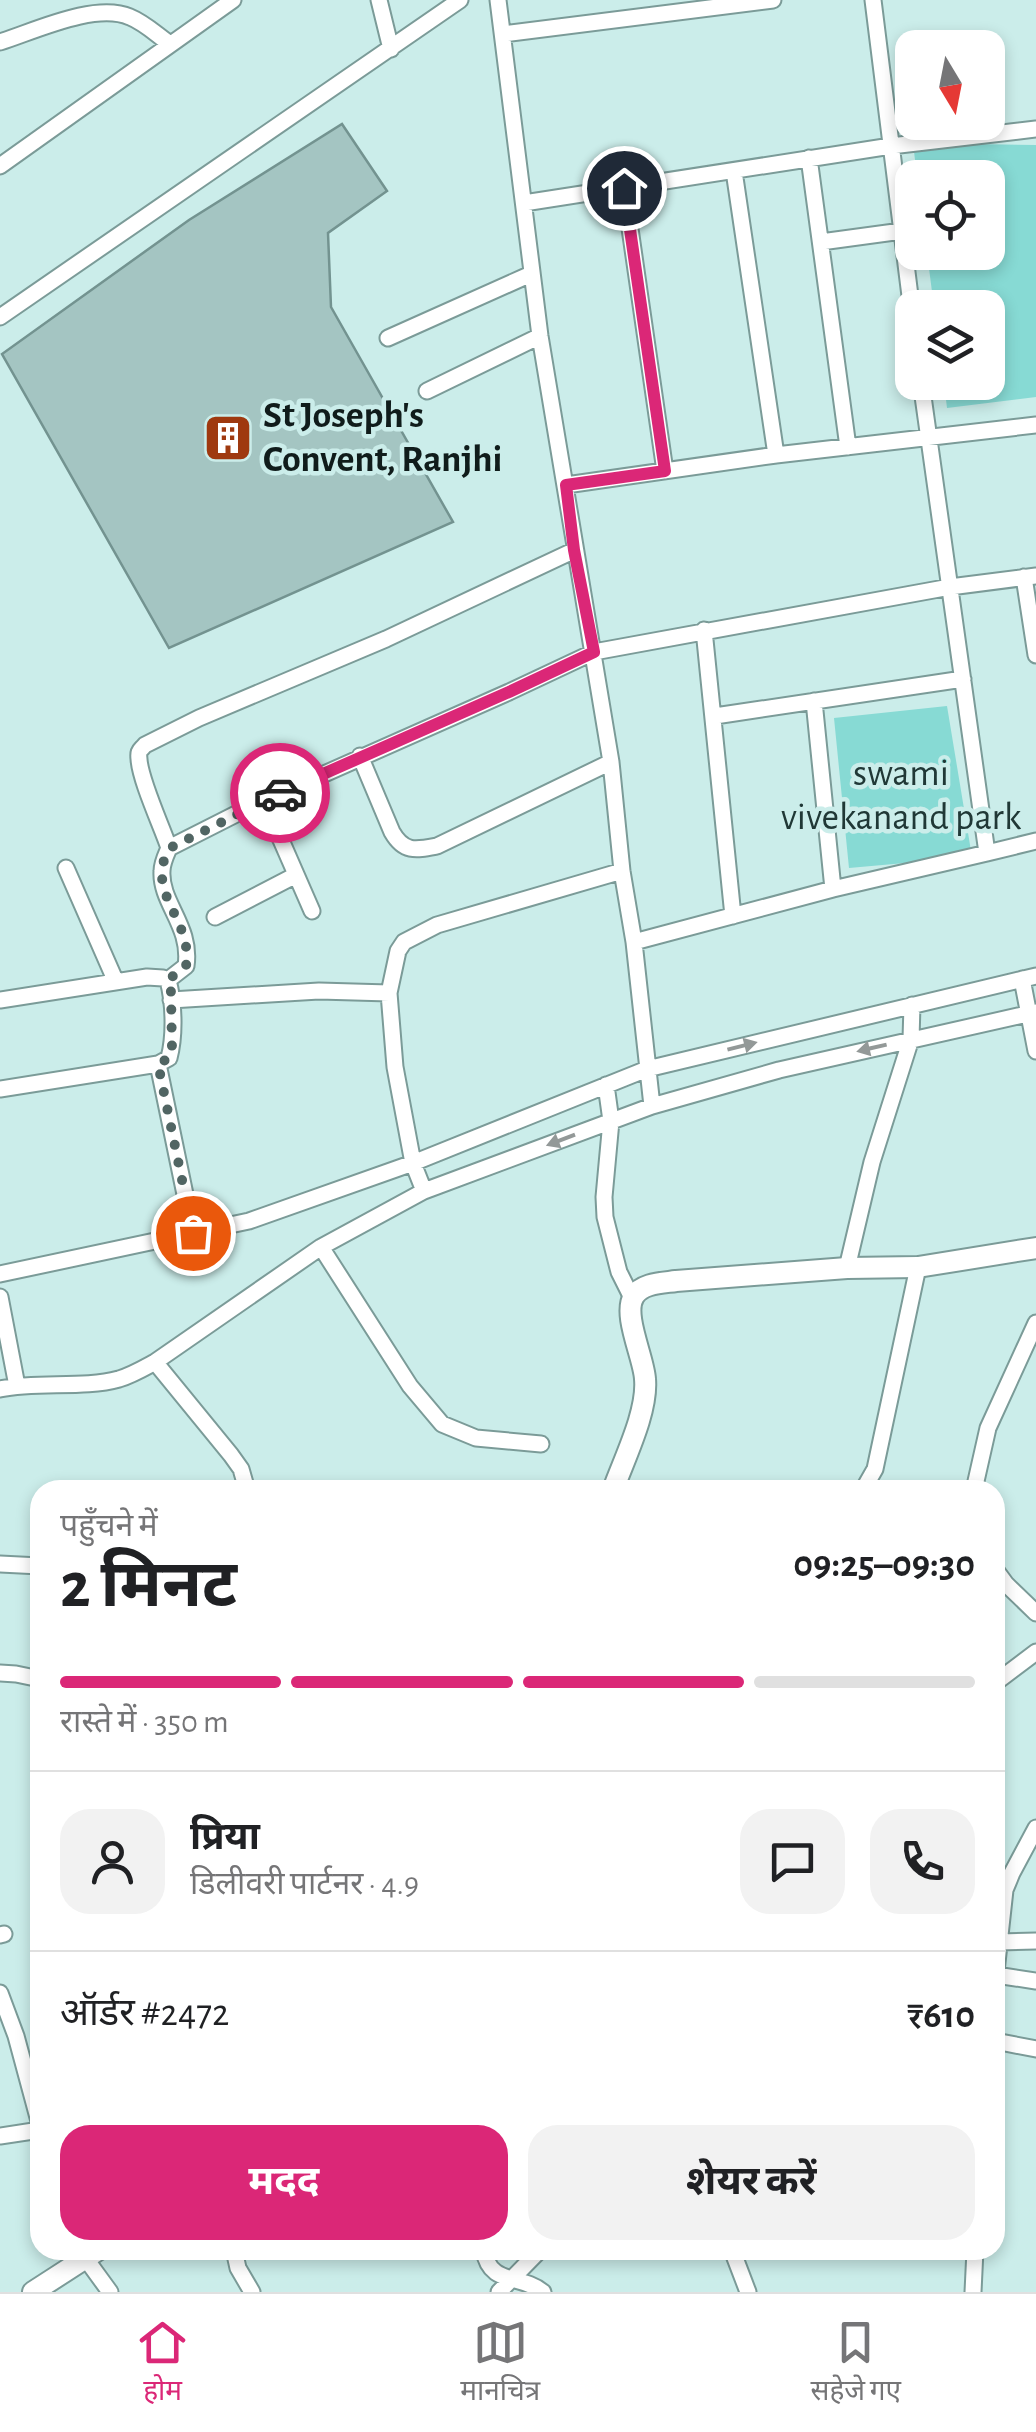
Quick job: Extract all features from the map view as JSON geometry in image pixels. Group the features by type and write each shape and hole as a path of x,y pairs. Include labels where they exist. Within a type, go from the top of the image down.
{"street":[{"path":"0,166 232,0"},
{"path":"379,0 390,49"},
{"path":"0,317 460,0"},
{"path":"498,0 540,336 612,762 652,1106"},
{"path":"502,34 773,0"},
{"path":"873,0 895,177"},
{"path":"0,42 102,12 128,16 170,44"},
{"path":"524,203 891,146 1036,129"},
{"path":"808,158 848,447"},
{"path":"734,171 776,455"},
{"path":"624,188 665,471"},
{"path":"820,242 895,232"},
{"path":"388,338 531,274"},
{"path":"427,391 540,336"},
{"path":"923,400 986,853"},
{"path":"566,485 776,455 1036,425"},
{"path":"168,980 186,966 187,950 163,885 161,873 170,848 138,758 145,744 386,639 574,550"},
{"path":"170,848 360,756 594,652 1030,576 1036,655"},
{"path":"704,630 734,916"},
{"path":"714,716 964,679"},
{"path":"814,701 833,889"},
{"path":"360,756 392,832 399,844 410,849 437,846 612,762"},
{"path":"264,801 312,911"},
{"path":"634,942 1036,841"},
{"path":"66,868 116,982"},
{"path":"424,1191 412,1163 395,1067 389,993 398,951 414,935 437,925 622,871"},
{"path":"214,917 296,875"},
{"path":"0,1000 147,977 168,980"},
{"path":"0,1274 249,1221 412,1163 647,1069 1029,977 1036,1051"},
{"path":"0,1089 158,1064 169,1058 172,1000 168,980"},
{"path":"172,1000 320,991 389,993"},
{"path":"847,1268 872,1162 912,1039 912,1006"},
{"path":"0,1296 8,1388 118,1379 155,1362 321,1247 424,1191 652,1106 779,1070 1032,1013"},
{"path":"158,1064 193,1233"},
{"path":"606,1085 611,1121 604,1217 619,1272 632,1298 631,1319 646,1384 617,1480"},
{"path":"321,1247 410,1386 442,1424 476,1438 540,1444"},
{"path":"632,1298 648,1286 676,1281 847,1268 918,1267 1036,1248"},
{"path":"869,1480 875,1469 918,1267"},
{"path":"976,1480 988,1428 1036,1323"},
{"path":"155,1362 244,1480"},
{"path":"0,1564 30,1566"},
{"path":"1005,1583 1036,1613"},
{"path":"1005,1675 1036,1652"},
{"path":"0,1673 30,1677"},
{"path":"1005,1890 1036,1828"},
{"path":"1005,1942 1036,1941"},
{"path":"1005,1979 1036,1981"},
{"path":"0,1993 30,2090"},
{"path":"1005,2043 1036,2048"},
{"path":"0,2136 30,2130"},
{"path":"33,2292 84,2260"},
{"path":"94,2260 110,2292"},
{"path":"236,2260 252,2292"},
{"path":"486,2260 505,2286"},
{"path":"505,2286 530,2260"},
{"path":"736,2260 748,2292"},
{"path":"973,2292 975,2260"},
{"path":"505,2286 523,2280 544,2292"}],"green space":[{"path":"913,143 1036,145 1036,397 947,408 946,400 1005,400 1005,290 932,290 929,270 1005,270 1005,160 915,160"},
{"name":"swami vivekanand park","path":"947,706 972,857 849,868 834,718"}],"building":[{"name":"St Joseph's Convent, Ranjhi","path":"342,124 387,191 328,233 331,307 453,522 169,648 2,354 189,220"}],"way so far":[{"path":"193,1233 158,1064 169,1058 172,1049 168,980 186,966 187,950 161,873 170,848 280,793"}],"place":[{"name":"St Joseph's Convent, Ranjhi","path":"228,438"}],"route":[{"path":"280,793 594,652 566,485 665,471 624,188"}]}
